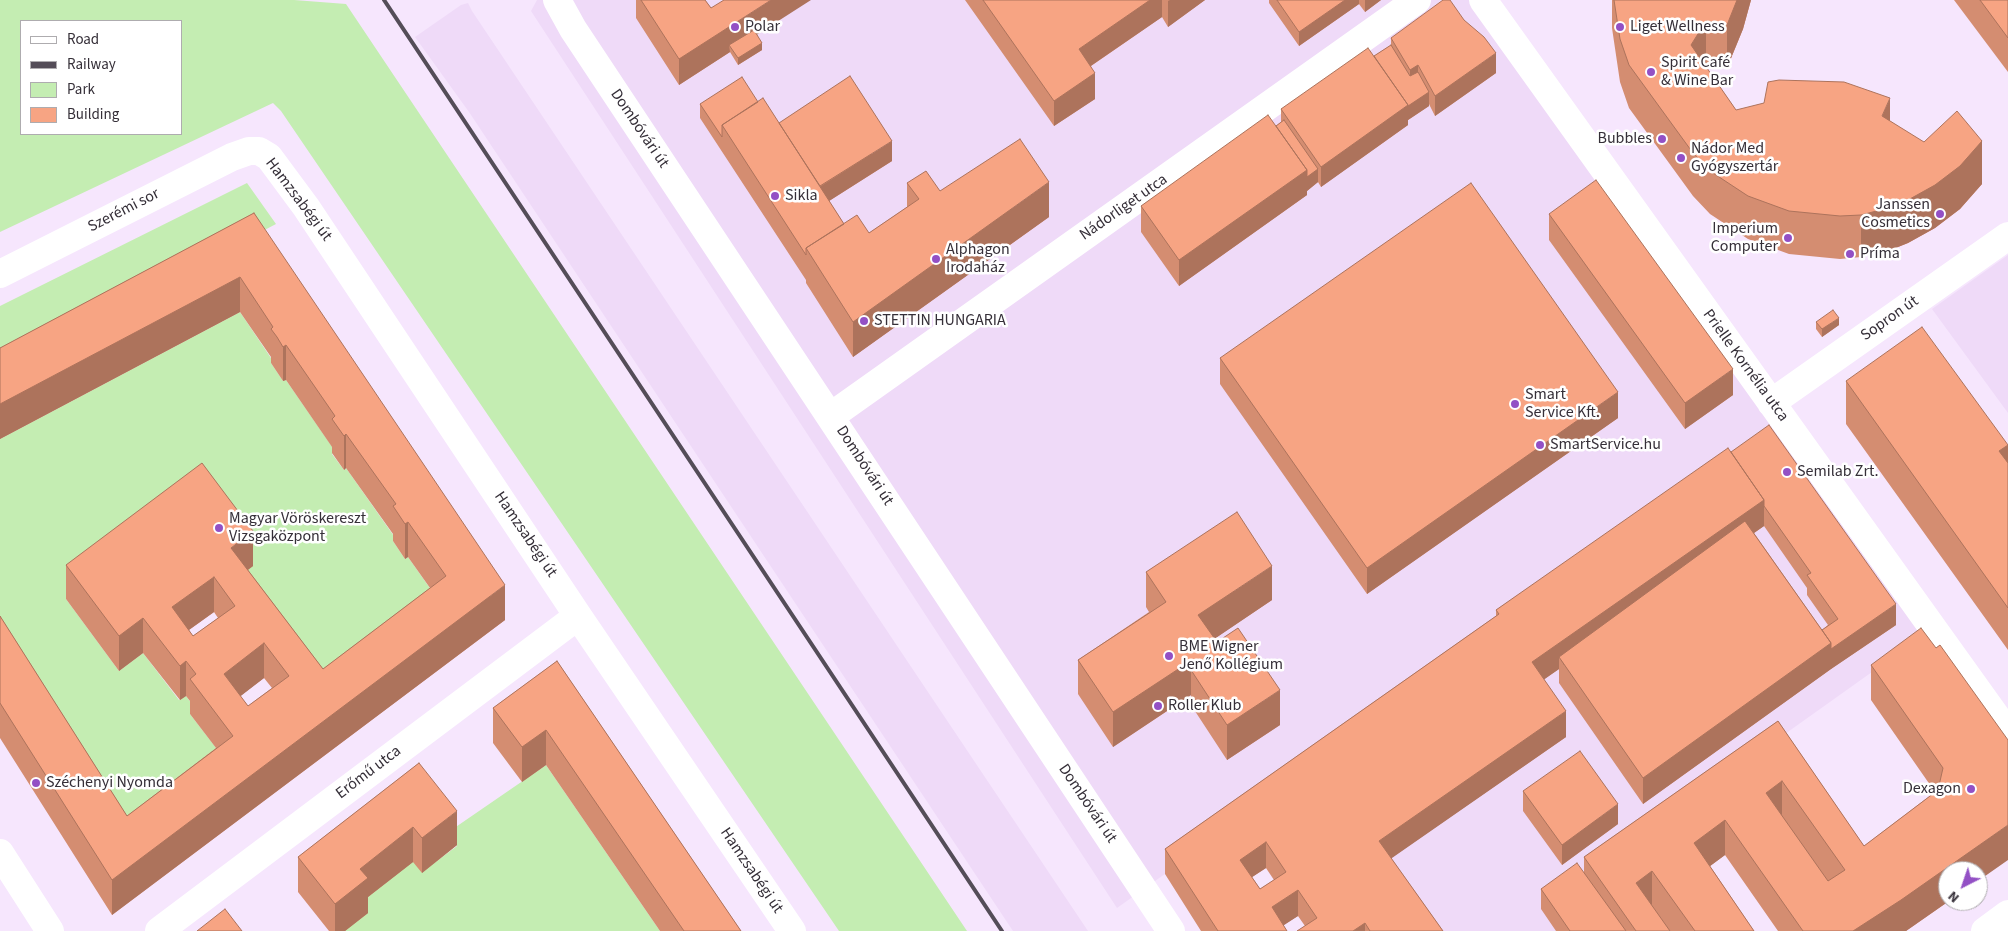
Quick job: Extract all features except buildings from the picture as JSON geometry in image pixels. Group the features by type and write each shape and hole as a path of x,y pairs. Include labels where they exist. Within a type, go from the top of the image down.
{"street":[{"name":"Dombóvári út","path":"557,0 573,29 1171,931"},
{"name":"Nádorliget utca","path":"831,416 1417,0"},
{"name":"Prielle Kornélia utca","path":"1482,0 2008,733"},
{"name":"Szerémi sor","path":"0,274 232,157 249,151"},
{"name":"Hamzsabégi út","path":"249,151 259,151 269,157 306,207 578,616 792,931"},
{"name":"Sopron út","path":"1771,403 2008,236"},
{"name":"Erőmű utca","path":"159,931 578,616"},
{"path":"0,853 50,931"},
{"path":"1984,931 2008,914"}],"shaded area":[{"path":"537,0 1471,0 1924,635 1577,882 1611,931 1352,931 1262,805 1117,908 531,11"},
{"path":"468,3 1088,931 1013,931 469,112 415,37 461,5"},
{"path":"2008,255 2008,413 1932,309"}],"green space":[{"path":"0,0 294,0 346,4 967,931 839,931 281,111 273,103 0,232"},
{"path":"247,183 276,224 0,369 0,306"},
{"path":"240,312 273,361 271,363 283,381 286,380 335,451 332,454 344,470 346,468 396,539 393,541 405,559 408,557 446,611 323,703 231,582 252,566 66,599 119,671 143,653 179,700 186,696 196,709 190,714 233,770 127,850 0,650 0,439"},
{"path":"546,765 660,931 345,931 360,903 413,861 422,872 457,846 447,833"}],"railway":[{"path":"384,0 1002,931"}],"place":[{"name":"Polar","path":"735,27"},
{"name":"Liget Wellness","path":"1620,27"},
{"name":"Spirit Café & Wine Bar","path":"1651,72"},
{"name":"Bubbles","path":"1662,139"},
{"name":"Nádor Med Gyógyszertár","path":"1681,158"},
{"name":"Sikla","path":"775,196"},
{"name":"Janssen Cosmetics","path":"1940,214"},
{"name":"Imperium Computer","path":"1788,238"},
{"name":"Príma","path":"1850,254"},
{"name":"Alphagon Irodaház","path":"936,259"},
{"name":"STETTIN HUNGARIA","path":"864,321"},
{"name":"Smart Service Kft.","path":"1515,404"},
{"name":"SmartService.hu","path":"1540,445"},
{"name":"Semilab Zrt.","path":"1787,472"},
{"name":"Magyar Vöröskereszt Vizsgaközpont","path":"219,528"},
{"name":"BME Wigner Jenő Kollégium","path":"1169,656"},
{"name":"Roller Klub","path":"1158,706"},
{"name":"Széchenyi Nyomda","path":"36,783"},
{"name":"Dexagon","path":"1971,789"}]}
